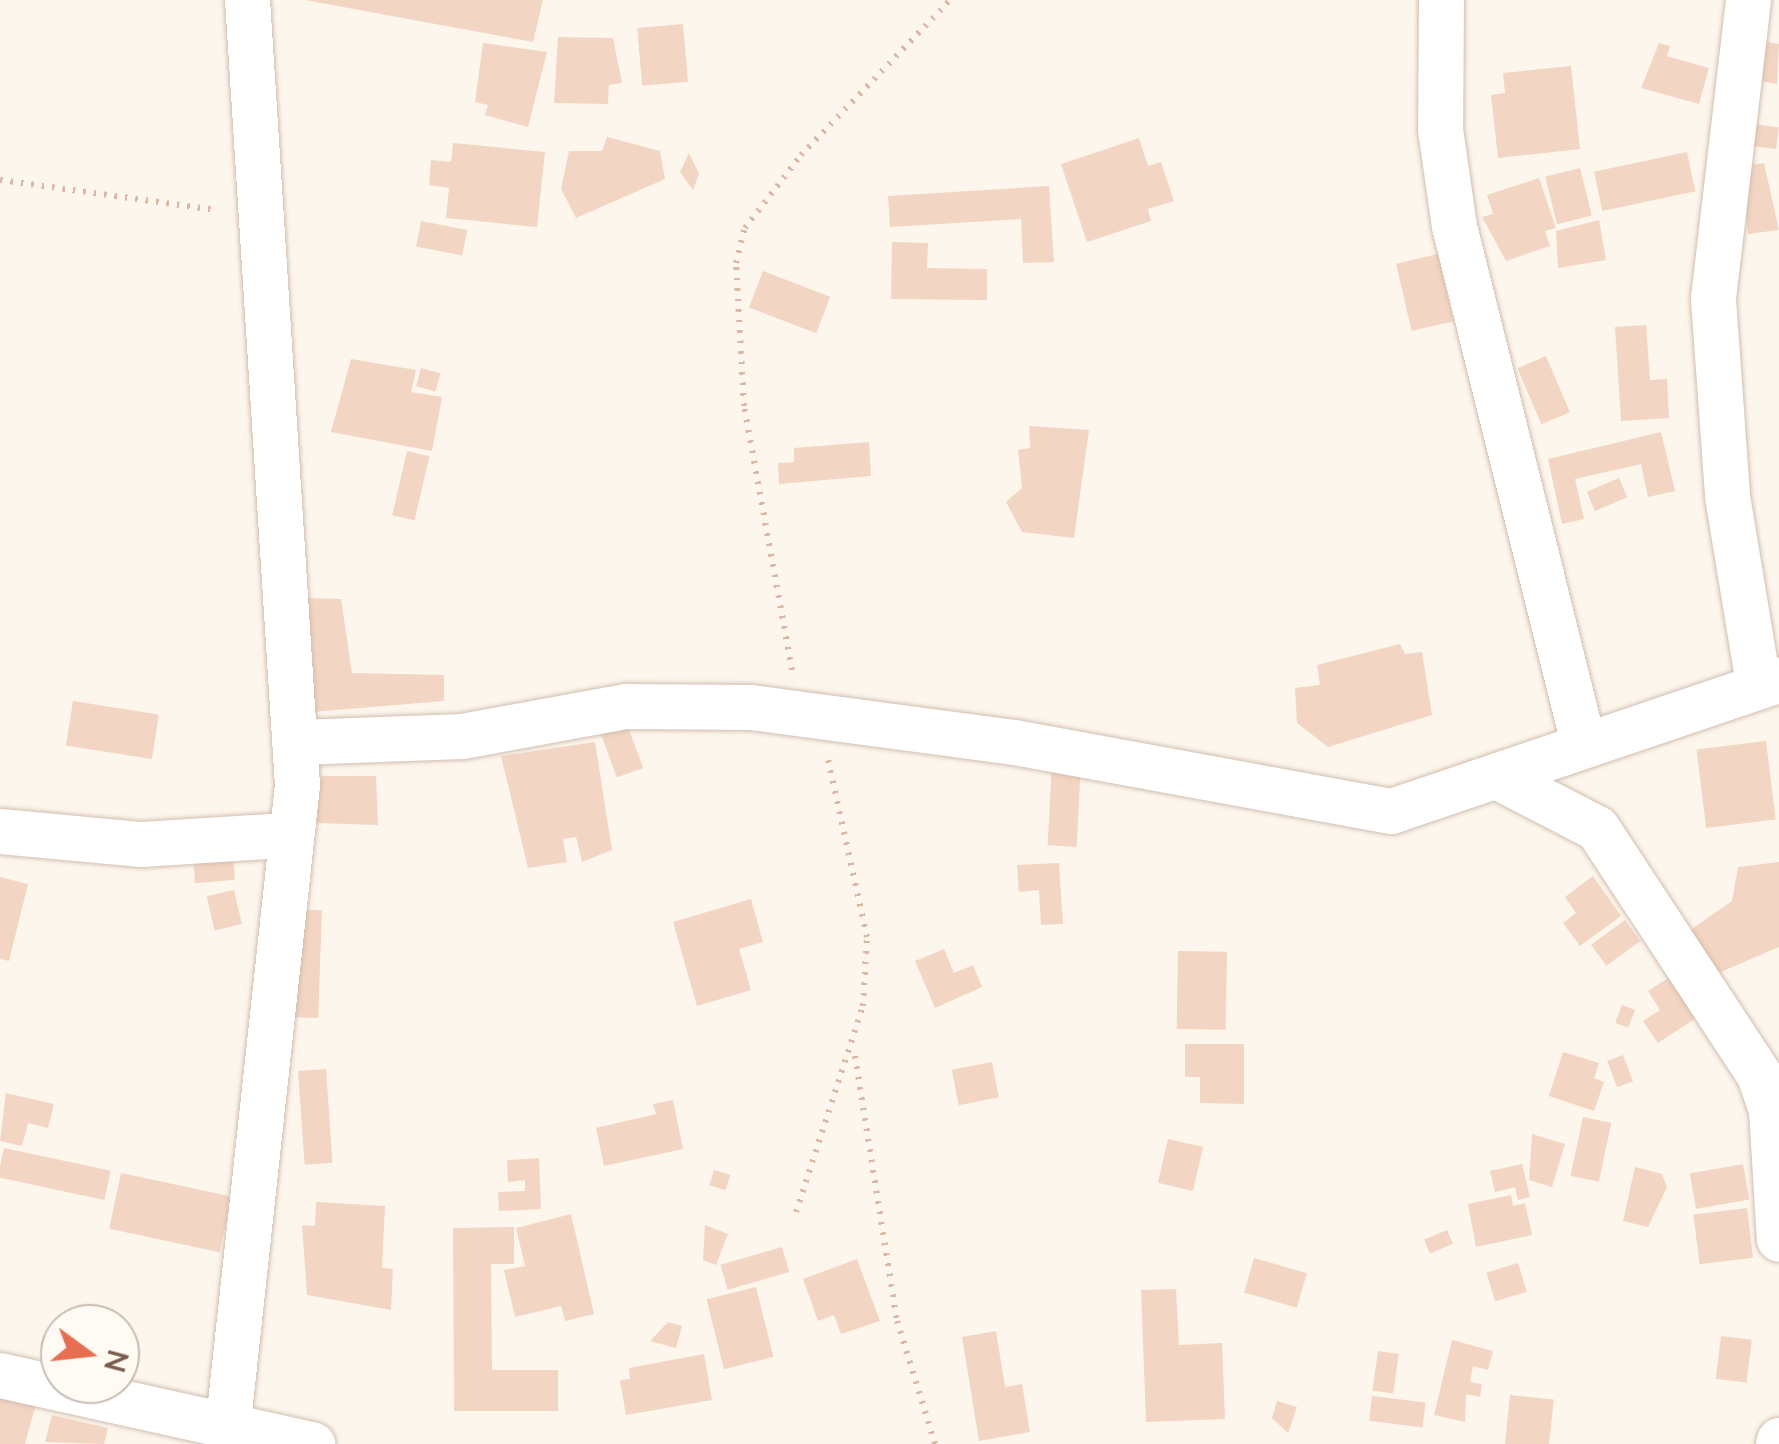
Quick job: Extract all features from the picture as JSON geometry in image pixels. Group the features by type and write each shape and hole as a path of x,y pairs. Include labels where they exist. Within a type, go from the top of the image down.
{"street":[{"path":"227,1430 297,742 259,224 247,0"},
{"path":"1441,0 1440,128 1454,226 1582,740"},
{"path":"297,742 462,736 667,703 1032,745 1358,808 1447,800 1582,740 1769,682 1727,496 1713,299 1748,0"},
{"path":"1498,776 1597,828 1759,1075 1771,1110 1779,1238"},
{"path":"0,830 141,844 286,836"},
{"path":"0,1375 227,1430 312,1444"}],"path":[{"path":"935,1444 893,1302 854,1054 866,937 816,718 784,654 744,406 736,262 746,228 801,155 950,0"},
{"path":"0,180 206,206 259,224"},
{"path":"796,1212 823,1118 854,1054"}],"building":[{"path":"305,0 543,0 533,42"},
{"path":"683,24 688,82 642,86 637,28"},
{"path":"558,37 613,38 622,83 609,85 608,104 554,103"},
{"path":"1756,40 1779,44 1777,84 1750,79"},
{"path":"483,43 547,52 528,127 485,115 488,105 475,102"},
{"path":"1659,43 1670,46 1667,56 1709,68 1699,104 1641,88"},
{"path":"1571,66 1580,149 1498,158 1491,95 1505,93 1503,73"},
{"path":"1745,123 1779,127 1776,149 1742,145"},
{"path":"607,137 660,151 665,179 576,218 561,189 569,151 602,151"},
{"path":"1139,138 1148,166 1161,162 1174,201 1148,209 1151,221 1087,242 1061,164"},
{"path":"453,143 545,152 537,227 446,218 449,188 429,185 431,160 451,162"},
{"path":"1687,152 1695,191 1602,211 1594,172"},
{"path":"689,153 699,174 693,190 680,172"},
{"path":"1764,163 1779,230 1748,234 1741,166"},
{"path":"1580,168 1592,216 1557,224 1545,177"},
{"path":"1539,178 1556,228 1545,231 1550,246 1506,261 1482,217 1493,214 1487,195"},
{"path":"1049,186 1054,262 1023,263 1021,219 890,227 888,196"},
{"path":"1599,220 1606,260 1558,268 1556,231"},
{"path":"421,221 467,230 462,255 416,247"},
{"path":"892,242 928,243 927,268 987,269 987,300 891,299"},
{"path":"1438,254 1454,321 1412,331 1396,264"},
{"path":"763,271 830,297 816,333 749,307"},
{"path":"1646,325 1650,380 1667,379 1669,418 1621,421 1615,327"},
{"path":"1546,356 1570,412 1541,424 1517,368"},
{"path":"351,359 416,370 411,392 442,397 432,451 331,432"},
{"path":"421,368 440,373 435,392 416,386"},
{"path":"1029,426 1089,430 1074,538 1022,532 1006,502 1022,488 1018,450 1030,448"},
{"path":"1661,432 1675,491 1648,497 1641,464 1575,479 1584,519 1562,524 1548,459"},
{"path":"869,442 871,476 779,484 778,463 794,462 794,448"},
{"path":"407,451 429,456 415,520 392,515"},
{"path":"1619,478 1627,497 1595,511 1587,492"},
{"path":"306,598 341,599 352,673 444,675 444,701 312,712"},
{"path":"1400,644 1405,654 1422,652 1432,715 1328,747 1297,723 1295,688 1320,685 1317,665"},
{"path":"73,701 159,715 152,759 66,745"},
{"path":"626,721 643,768 617,778 600,731"},
{"path":"1766,741 1776,819 1706,828 1697,750"},
{"path":"595,742 612,850 582,862 576,837 563,839 567,862 528,868 501,756"},
{"path":"1052,761 1081,763 1077,847 1048,845"},
{"path":"321,776 376,776 378,825 316,823"},
{"path":"232,846 235,880 195,883 192,849"},
{"path":"1779,862 1779,947 1716,974 1689,931 1732,901 1738,867"},
{"path":"1059,863 1063,924 1041,925 1039,890 1019,892 1017,865"},
{"path":"1593,876 1621,916 1580,946 1563,923 1576,913 1565,897"},
{"path":"0,877 28,884 9,961 0,959"},
{"path":"234,890 242,924 215,930 207,896"},
{"path":"751,899 763,942 739,949 751,990 697,1006 673,922"},
{"path":"289,909 322,910 318,1018 285,1017"},
{"path":"1625,920 1640,941 1606,966 1591,945"},
{"path":"944,949 954,973 973,965 982,987 935,1008 915,961"},
{"path":"1178,951 1227,952 1226,1030 1177,1029"},
{"path":"1673,975 1699,1016 1658,1043 1643,1021 1660,1010 1648,991"},
{"path":"1622,1005 1635,1010 1628,1028 1615,1023"},
{"path":"1185,1044 1244,1044 1244,1104 1200,1103 1200,1077 1185,1077"},
{"path":"1563,1052 1599,1063 1594,1078 1604,1082 1594,1111 1549,1096"},
{"path":"1623,1055 1633,1081 1617,1087 1607,1061"},
{"path":"992,1062 999,1097 959,1105 952,1070"},
{"path":"326,1069 333,1163 305,1165 298,1071"},
{"path":"6,1093 54,1104 48,1128 28,1123 22,1146 0,1141"},
{"path":"673,1100 683,1149 604,1166 596,1128 656,1114 653,1104"},
{"path":"1583,1117 1611,1123 1599,1182 1571,1176"},
{"path":"1532,1134 1565,1144 1552,1187 1529,1180"},
{"path":"1168,1139 1203,1147 1193,1191 1158,1183"},
{"path":"4,1148 111,1171 104,1200 0,1178"},
{"path":"539,1158 541,1209 499,1211 498,1192 525,1191 525,1180 508,1182 507,1160"},
{"path":"1522,1164 1530,1197 1518,1200 1515,1187 1495,1192 1490,1171"},
{"path":"1743,1164 1749,1199 1696,1209 1690,1173"},
{"path":"1635,1167 1662,1174 1667,1187 1648,1227 1623,1221"},
{"path":"714,1170 730,1175 726,1190 709,1185"},
{"path":"121,1173 232,1196 220,1252 109,1229"},
{"path":"1511,1195 1513,1206 1525,1203 1532,1235 1476,1247 1468,1204"},
{"path":"316,1202 385,1206 382,1268 393,1269 391,1310 307,1295 302,1225 315,1226"},
{"path":"1747,1208 1753,1258 1699,1264 1693,1215"},
{"path":"571,1214 594,1314 565,1321 561,1306 515,1317 504,1270 525,1266 516,1228"},
{"path":"705,1225 728,1234 716,1265 703,1260"},
{"path":"514,1227 514,1264 491,1264 492,1370 558,1370 558,1411 454,1411 453,1228"},
{"path":"1447,1230 1453,1244 1430,1254 1424,1240"},
{"path":"782,1247 789,1272 728,1290 720,1265"},
{"path":"1254,1258 1307,1273 1297,1308 1244,1293"},
{"path":"857,1259 880,1321 841,1334 834,1315 818,1321 803,1279"},
{"path":"1518,1263 1527,1292 1495,1301 1486,1273"},
{"path":"756,1287 773,1357 724,1369 707,1299"},
{"path":"1176,1289 1179,1345 1222,1343 1225,1419 1146,1422 1141,1290"},
{"path":"668,1322 682,1326 676,1348 650,1341"},
{"path":"996,1331 1005,1387 1022,1384 1030,1432 979,1441 962,1337"},
{"path":"1721,1336 1752,1340 1747,1382 1716,1379"},
{"path":"1452,1340 1493,1351 1488,1370 1473,1366 1470,1382 1482,1384 1480,1397 1466,1394 1465,1422 1434,1415"},
{"path":"1378,1351 1399,1354 1393,1394 1372,1391"},
{"path":"704,1354 712,1400 626,1415 620,1380 630,1379 629,1368"},
{"path":"0,1394 36,1404 25,1444 0,1444"},
{"path":"1510,1395 1554,1400 1549,1444 1505,1444"},
{"path":"1372,1396 1426,1403 1423,1427 1369,1421"},
{"path":"1277,1401 1297,1407 1288,1433 1272,1418"},
{"path":"52,1415 108,1428 104,1444 45,1442"}]}
